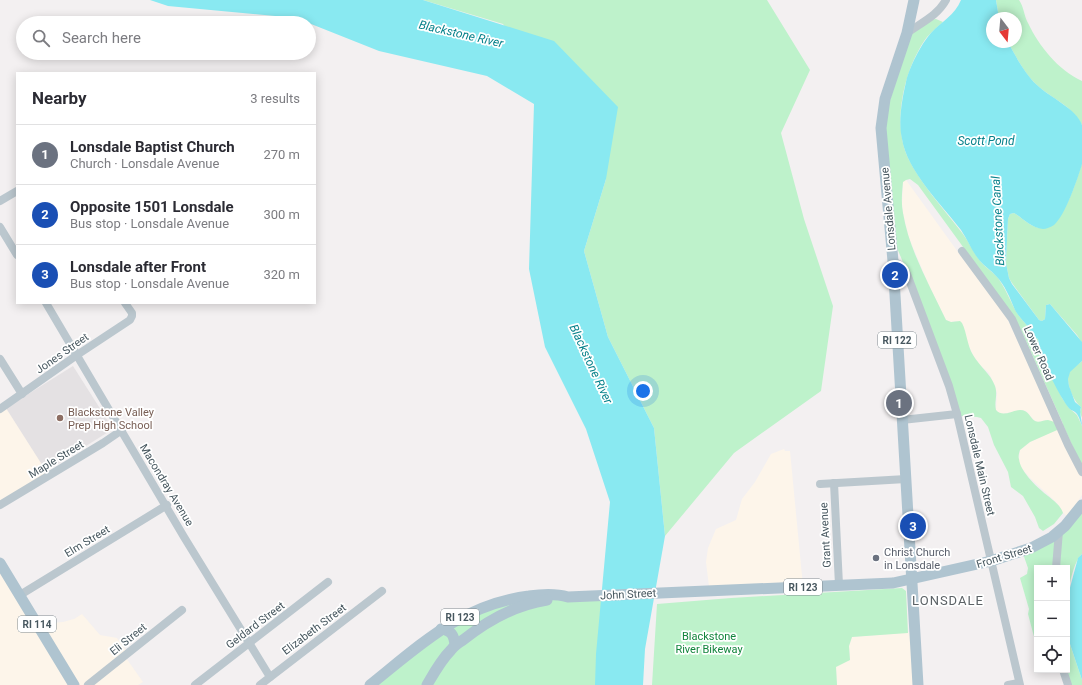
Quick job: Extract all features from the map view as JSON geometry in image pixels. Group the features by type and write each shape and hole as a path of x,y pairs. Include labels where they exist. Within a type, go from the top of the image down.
{"main road":[{"name":"Lonsdale Avenue","path":"914,0 907,33 887,91 881,128 893,261 918,685"},
{"name":"Front Street","path":"912,579 991,561 1031,548 1047,540 1059,531 1082,506"},
{"name":"RI 114","path":"0,563 74,685"},
{"name":"John Street","path":"370,685 441,630 471,612 517,597 556,595 568,597 893,583 912,579"},
{"name":"RI 123","path":"427,685 439,665 455,645 472,631 501,614 541,601 568,597"},
{"path":"501,614 502,601"},
{"path":"441,630 448,630 452,633 455,645"}],"street":[{"path":"907,33 935,15 946,0"},
{"path":"0,201 16,192"},
{"path":"0,228 16,253"},
{"name":"Lower Road","path":"962,251 1012,319 1068,445 1082,472"},
{"name":"Lonsdale Main Street","path":"893,261 900,265 907,274 949,386 957,414 1019,684"},
{"name":"Macondray Avenue","path":"47,304 270,677"},
{"name":"Jones Street","path":"0,409 130,320 132,313 127,304"},
{"path":"0,359 22,394"},
{"path":"902,420 957,414"},
{"name":"Maple Street","path":"0,505 122,430"},
{"path":"820,484 906,479"},
{"name":"Grant Avenue","path":"834,483 839,585"},
{"name":"Elm Street","path":"20,595 167,505"},
{"path":"1056,565 1059,531"},
{"name":"Geldard Street","path":"195,685 328,582"},
{"name":"Elizabeth Street","path":"260,685 382,591"},
{"name":"Eli Street","path":"88,685 182,610"},
{"path":"1064,673 1068,685"},
{"path":"1008,685 1019,684"}],"shaded area":[{"path":"906,180 1006,316 1056,424 1047,420 1037,422 1026,411 1022,410 1002,414 996,410 997,393 989,373 980,365 973,355 967,342 963,325 956,321 951,322 946,320 909,238 902,204 903,182"},
{"name":"Blackstone Valley Prep High School","path":"73,366 113,429 46,471 6,408"},
{"path":"0,408 6,408 49,474 0,504"},
{"path":"1058,429 1073,463 1082,476 1082,495 1068,517 1063,513 1056,502 1030,478 1020,466 1019,459 1020,450 1030,442"},
{"path":"784,449 785,451 790,451 803,586 709,586 706,562 708,548 716,529 736,520 742,499 755,482 771,454"},
{"path":"0,563 43,630 52,623 74,619 82,614 100,635 117,638 126,650 124,655 143,682 138,685 0,685"},
{"path":"913,632 917,685 837,685 836,666 850,660 849,646 852,637"}],"green space":[{"path":"423,0 767,0 810,70 781,133 804,219 833,306 821,391 734,453 665,536 654,428 608,337 584,251 606,179 503,24"},
{"path":"996,0 1019,0 1032,32 1044,49 1065,71 1082,81 1082,125 1073,112 1033,82 1011,48 1022,48 1022,12 998,12"},
{"path":"936,19 943,22 927,37 919,50 906,80 903,97 901,130 904,146 909,160 932,196 968,241 981,262 998,278 1017,313 1029,328 1031,335 1038,339 1038,345 1062,398 1069,408 1077,415 1082,426 1082,467 1064,427 1030,442 1020,450 1020,464 1026,475 1061,508 1063,513 1054,524 1043,531 1039,528 1035,517 1023,496 1011,487 1008,472 994,445 988,427 981,418 961,416 897,248 886,140 886,120 889,103 912,32 929,20","holes":["910,179 918,185 974,262 1023,334 1063,424 1048,420 1037,422 1023,410 1017,410 1005,414 996,410 996,389 993,381 973,355 962,323 960,321 951,322 946,320 910,241 902,209 903,182"]},
{"path":"1082,163 1082,343 1077,335 1050,304 1046,305 1045,319 1042,321 1039,320 1009,278 1006,263 1008,219 1010,214 1014,213 1037,227 1049,227 1056,221 1068,203"},
{"path":"1082,361 1082,418 1080,412 1081,407 1075,400 1070,390 1068,375 1073,368"},
{"path":"1082,503 1082,554 1076,562 1070,582 1070,565 1034,565 1034,637 1028,614 1029,609 1020,578 1027,574 1028,568 1022,551 1045,539"},
{"name":"Blackstone River Bikeway","path":"902,588 906,591 908,633 852,637 849,646 850,660 836,667 837,685 652,685 657,604"},
{"path":"602,594 599,685 372,685 439,632 501,602"},
{"path":"1070,644 1082,680 1082,685 1068,685 1068,673 1070,673"}],"water":[{"name":"Blackstone River","path":"150,0 423,0 554,41 618,107 606,179 584,251 608,337 654,428 665,536 645,649 643,685 595,685 596,654 610,502 586,429 545,347 529,269 534,104 487,76 379,51 316,26 316,16 275,16 168,6"},
{"name":"Scott Pond","path":"961,0 996,0 998,12 986,12 986,48 1011,48 1021,65 1033,81 1068,108 1079,119 1082,125 1082,164 1071,196 1062,214 1054,225 1043,229 1031,225 1014,213 1010,214 1008,219 1006,263 1009,278 1012,284 1039,320 1042,321 1045,319 1046,305 1050,304 1082,342 1082,361 1070,372 1068,379 1075,402 1081,407 1080,414 1082,426 1078,415 1068,407 1054,383 1042,356 1038,339 1031,335 1030,331 1015,310 1002,283 977,257 961,230 926,187 905,151 900,118 903,96 910,70 919,50 927,38 952,14"},
{"path":"1082,554 1082,680 1070,644 1070,588 1078,558"}],"place":[{"name":"Opposite 1501 Lonsdale","path":"895,275"},
{"name":"Lonsdale Baptist Church","path":"899,403"},
{"name":"Blackstone Valley Prep High School","path":"60,418"},
{"name":"Lonsdale after Front","path":"913,526"},
{"name":"Christ Church in Lonsdale","path":"876,558"}],"district":[{"name":"LONSDALE","path":"948,600"}],"water label":[{"name":"Blackstone Canal","path":"998,221"}]}
